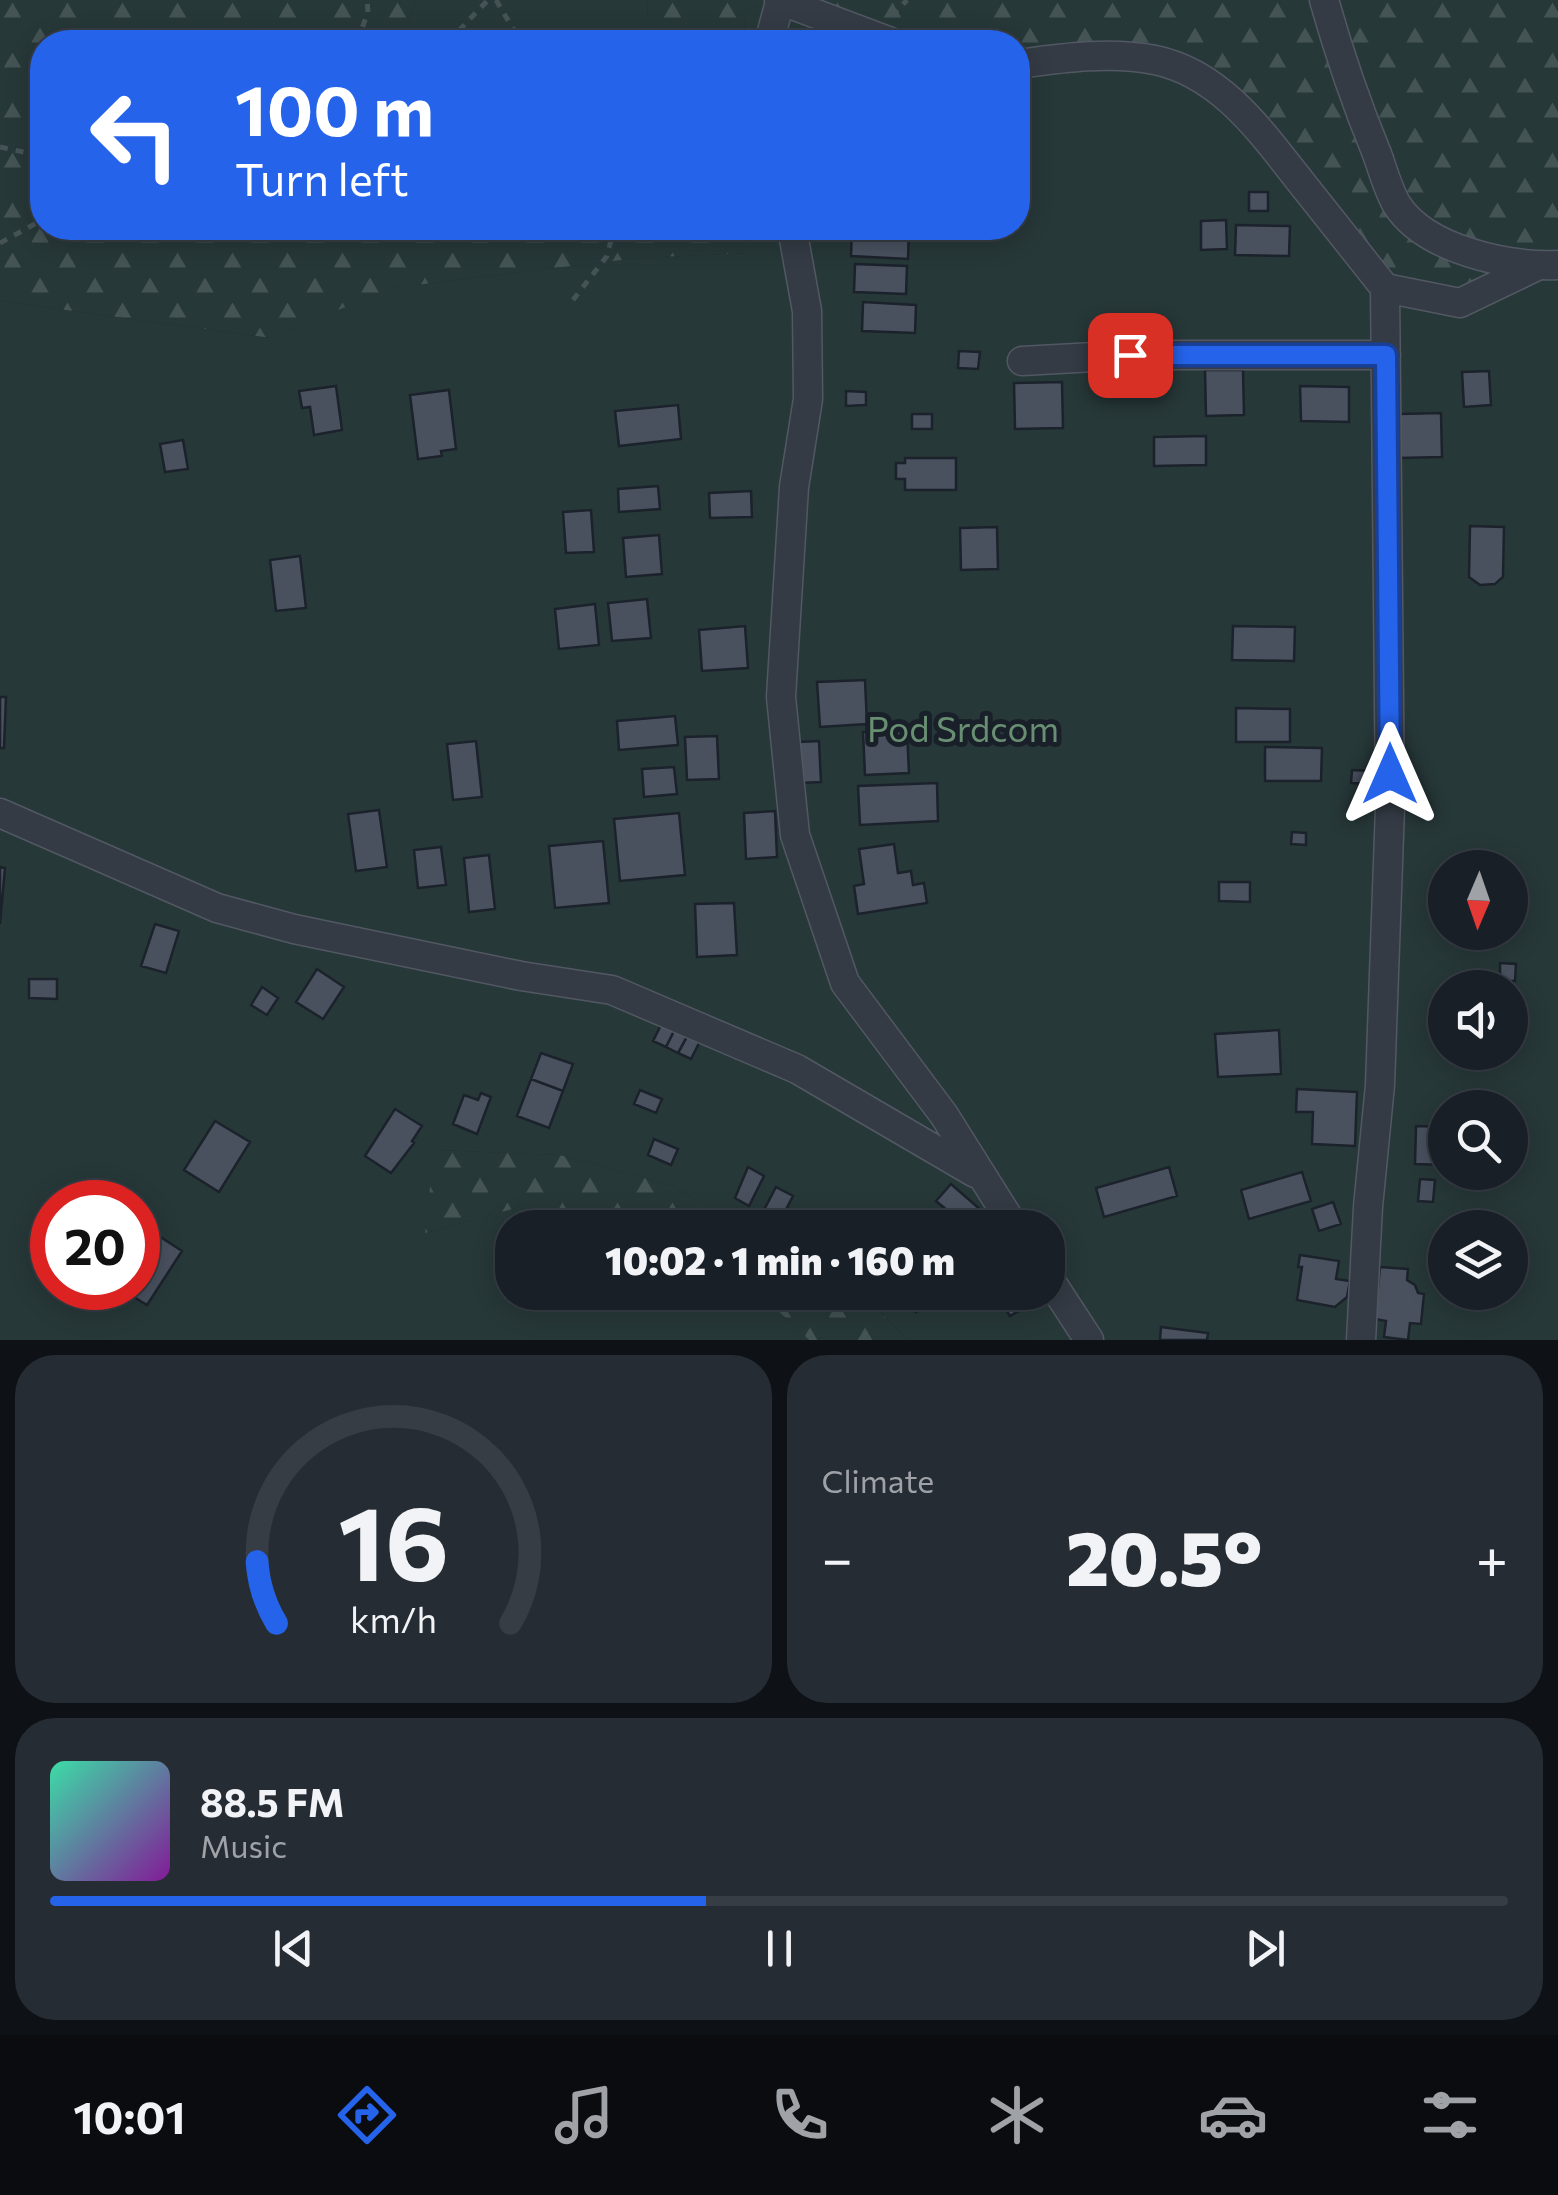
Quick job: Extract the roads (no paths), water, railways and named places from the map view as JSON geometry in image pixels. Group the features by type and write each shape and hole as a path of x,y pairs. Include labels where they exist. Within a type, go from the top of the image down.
{"lane":[{"path":"1324,0 1342,68 1397,205 1424,232 1454,248 1548,266"},
{"path":"772,30 780,1 859,30"},
{"path":"1030,62 1077,56 1154,60 1192,73 1223,94 1257,128 1385,288 1390,807 1380,1085 1360,1340"},
{"path":"794,240 807,311 808,399 794,487 782,697 795,835 845,983 944,1115 1003,1210"},
{"path":"1385,288 1460,303 1548,266"},
{"path":"1022,361 1130,355 1386,355"},
{"path":"0,813 217,908 294,929 521,976 612,990 798,1069 981,1176"},
{"path":"1065,1303 1089,1340"}],"park label":[{"name":"Pod Srdcom","path":"963,727"}]}
